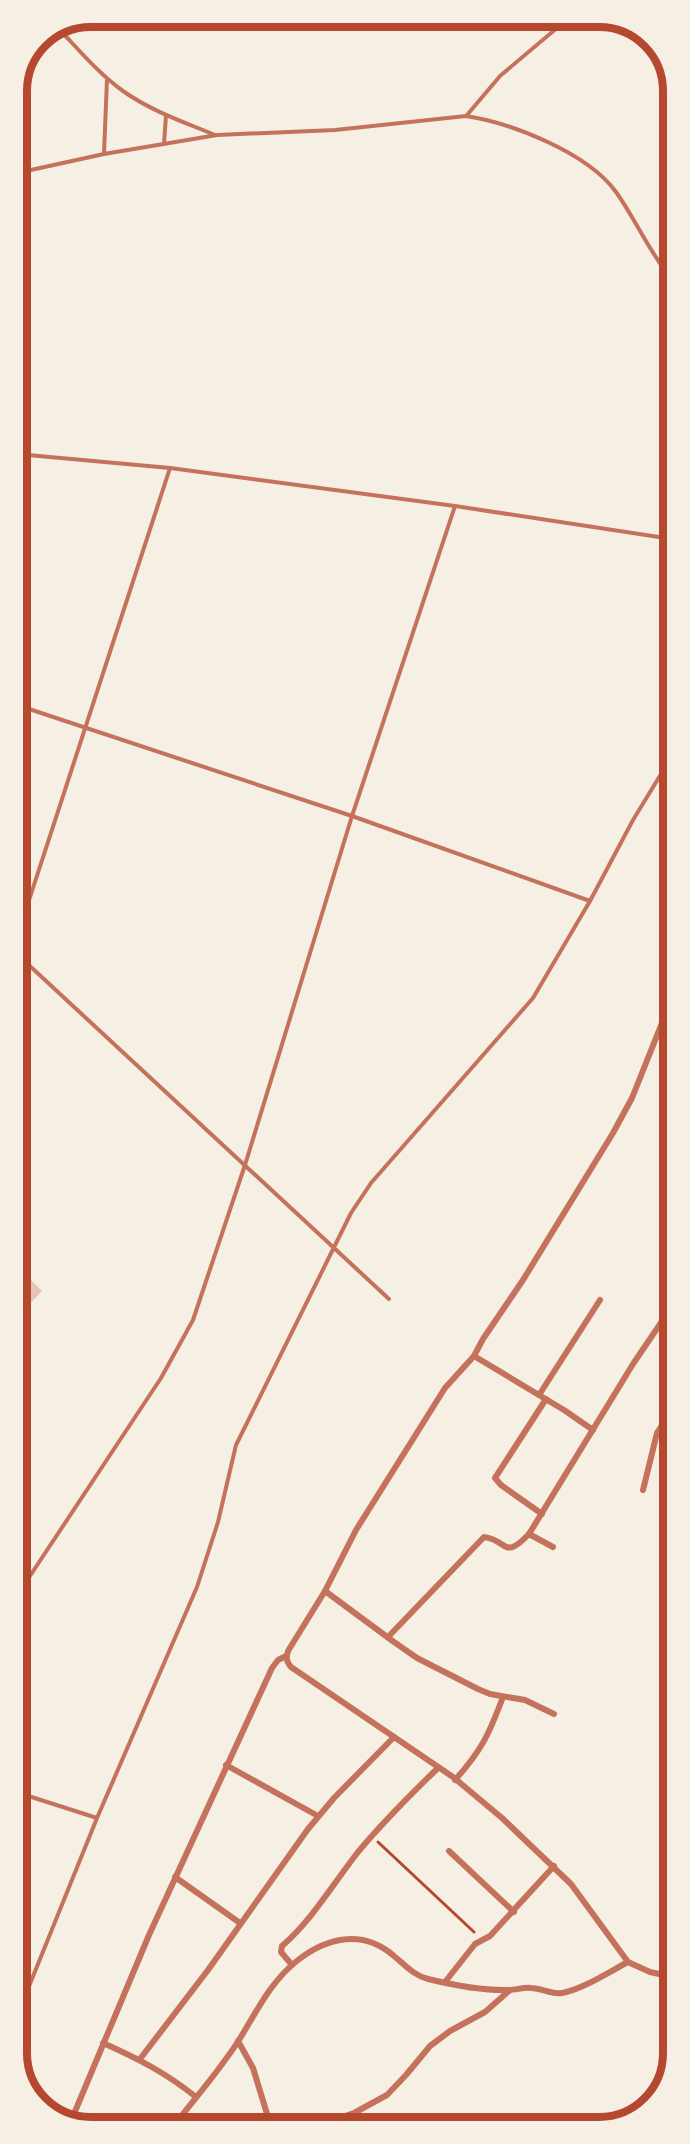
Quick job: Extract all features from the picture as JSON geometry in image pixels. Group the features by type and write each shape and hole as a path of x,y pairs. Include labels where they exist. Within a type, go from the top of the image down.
{"street":[{"path":"74,2115 175,1877 272,1668 278,1660 286,1656 326,1591 356,1530 438,1399 474,1356 613,1133 640,1080 663,1021"},
{"path":"542,1514 501,1485 495,1478 600,1299"},
{"path":"388,1637 484,1537 511,1548 519,1545 529,1534 633,1364 663,1320"},
{"path":"474,1356 593,1430"},
{"path":"643,1490 657,1433 663,1424"},
{"path":"529,1534 553,1547"},
{"path":"326,1591 417,1658 490,1694 525,1700 554,1714"},
{"path":"286,1656 291,1667 456,1780 502,1818 554,1866 592,1910 628,1962 650,1972 663,1975"},
{"path":"456,1780 486,1741 503,1697"},
{"path":"140,2059 208,1970 318,1816 394,1737"},
{"path":"226,1765 318,1816"},
{"path":"292,1965 281,1952 282,1946 309,1918 372,1836 438,1768"},
{"path":"449,1851 514,1912"},
{"path":"445,1982 467,1954 490,1936 514,1912 554,1866"},
{"path":"175,1877 240,1923"},
{"path":"181,2117 238,2041 266,1995 292,1965 308,1953 326,1944 338,1940 370,1941 386,1949 413,1972 429,1979 473,1988 510,1990 532,1988 551,1993 562,1993 628,1962"},
{"path":"346,2117 387,2095 430,2046 450,2031 486,2012 510,1990"},
{"path":"238,2041 250,2060 269,2117"},
{"path":"104,2043 170,2076 196,2097"}],"lane":[{"path":"466,116 500,76 558,27"},
{"path":"63,34 107,79 135,99 166,115 216,135"},
{"path":"104,154 107,79"},
{"path":"164,144 166,115"},
{"path":"27,171 104,154 216,135 335,130 466,116 486,119 533,135 578,160 596,173 614,189 663,266"},
{"path":"27,455 170,468 455,506 663,538"},
{"path":"27,907 170,468"},
{"path":"27,1580 179,1349 194,1320 245,1165 352,816 455,506"},
{"path":"27,708 352,816 590,901"},
{"path":"27,1991 209,1553 236,1445 333,1247 351,1213 371,1183 533,999 663,771"},
{"path":"27,963 389,1299"},
{"path":"27,1796 97,1818"}],"path":[{"path":"372,1836 482,1940"}],"building":[{"path":"29,1278 42,1291 27,1307 27,1280"}]}
